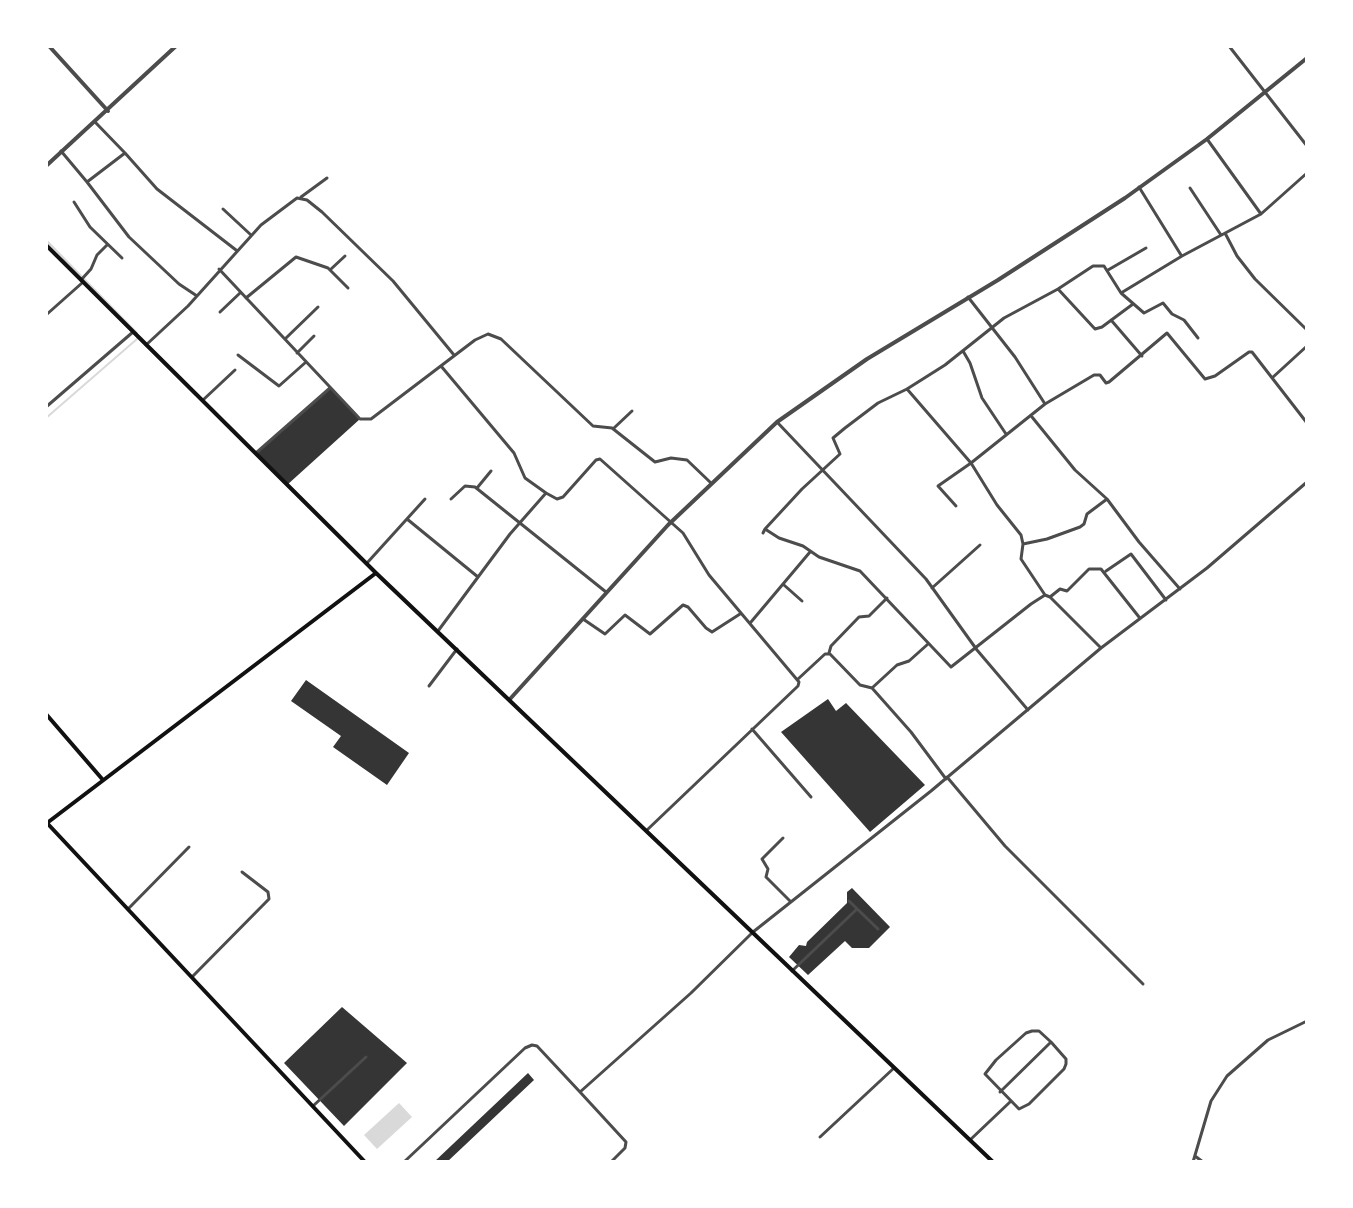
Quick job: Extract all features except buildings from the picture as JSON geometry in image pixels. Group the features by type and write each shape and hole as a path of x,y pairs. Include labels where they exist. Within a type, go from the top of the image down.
{"main road":[{"path":"46,245 376,573 993,1162"},
{"path":"365,1162 47,824 376,573"},
{"path":"46,714 103,780"}],"street":[{"path":"49,46 108,111"},
{"path":"46,166 176,46"},
{"path":"1229,46 1307,146"},
{"path":"510,699 672,521 777,422 867,359 1139,187 1207,139 1306,60"},
{"path":"95,122 157,189 236,251"},
{"path":"1207,139 1261,214"},
{"path":"61,151 129,237 197,297"},
{"path":"87,182 125,153"},
{"path":"1121,293 1261,214 1307,173"},
{"path":"144,343 197,297 251,235 278,211 327,178"},
{"path":"1301,179 1307,179"},
{"path":"1139,187 1182,256"},
{"path":"1190,188 1255,279 1307,330"},
{"path":"300,198 322,212 393,281 454,355"},
{"path":"74,202 90,227 122,258"},
{"path":"223,209 251,235"},
{"path":"46,315 82,280 107,245"},
{"path":"1108,270 1146,248"},
{"path":"330,270 345,256"},
{"path":"246,298 296,257 330,270 348,288"},
{"path":"1140,618 1105,572 1089,569 1067,591 1060,589 1031,604 977,650 951,667 860,571 827,560 795,542 764,531 840,454 833,438 878,403 907,389 963,351 1018,309 1058,289 1093,266 1104,266 1121,293 1146,313 1163,303 1172,314 1184,320 1198,338"},
{"path":"219,269 356,416 366,421 483,335 494,336 593,426 614,429 652,461 683,458 711,483"},
{"path":"1058,289 1094,328 1099,328 1134,304"},
{"path":"220,312 241,293"},
{"path":"968,297 993,327 1045,404"},
{"path":"285,339 318,307"},
{"path":"1111,320 1142,356"},
{"path":"46,407 134,333"},
{"path":"956,506 938,486 1045,404 1094,375 1100,375 1106,383 1109,382 1167,333 1205,379 1215,376 1250,351 1307,423"},
{"path":"297,353 314,336"},
{"path":"1272,378 1307,346"},
{"path":"963,351 982,398 1006,434"},
{"path":"238,355 279,386 306,362"},
{"path":"441,366 514,453 525,478 546,493 557,499 563,497 599,458 672,521 709,575 798,679 798,686 647,830"},
{"path":"203,400 235,370"},
{"path":"256,453 330,388"},
{"path":"907,389 971,463 1021,535 1021,559 1048,596 1101,648"},
{"path":"614,429 632,411"},
{"path":"1031,416 1075,470 1107,499 1180,589"},
{"path":"777,422 895,545 1028,710"},
{"path":"477,488 491,471"},
{"path":"580,1092 691,993 753,932 946,778 1101,648 1250,533 1307,482"},
{"path":"451,499 466,485 477,488 606,592"},
{"path":"438,631 519,523 546,493"},
{"path":"367,563 425,499"},
{"path":"1023,544 1080,527 1087,514 1107,499"},
{"path":"407,519 479,578"},
{"path":"932,588 980,545"},
{"path":"750,623 810,552"},
{"path":"1105,572 1131,554 1166,600"},
{"path":"784,584 802,601"},
{"path":"829,653 831,646 859,617 869,616 887,598"},
{"path":"583,619 605,634 625,615 650,634 684,605 712,632 741,613"},
{"path":"872,688 897,665 909,661 928,644"},
{"path":"429,686 457,649"},
{"path":"798,679 829,653"},
{"path":"829,653 860,685 872,688 1005,846 1143,984"},
{"path":"752,729 811,797"},
{"path":"783,838 762,859 768,868 767,878 791,902"},
{"path":"129,908 189,847"},
{"path":"192,977 269,899 268,892 242,872"},
{"path":"849,901 878,929"},
{"path":"792,971 857,909"},
{"path":"1193,1162 1211,1101 1227,1076 1268,1040 1307,1021"},
{"path":"1039,1031 1051,1042 1066,1059 1064,1069 1023,1109 1019,1109 985,1074 1026,1033 1039,1031"},
{"path":"1000,1092 1051,1042"},
{"path":"404,1162 525,1048 532,1045 537,1046 626,1142 625,1148 611,1162"},
{"path":"313,1107 366,1057"},
{"path":"820,1137 894,1068"},
{"path":"970,1140 1010,1102"},
{"path":"1195,1156 1203,1162"}],"shaded area":[{"path":"399,1103 412,1117 377,1149 364,1135"}],"waterway":[{"path":"46,240 137,333"},
{"path":"46,418 137,339"}]}
